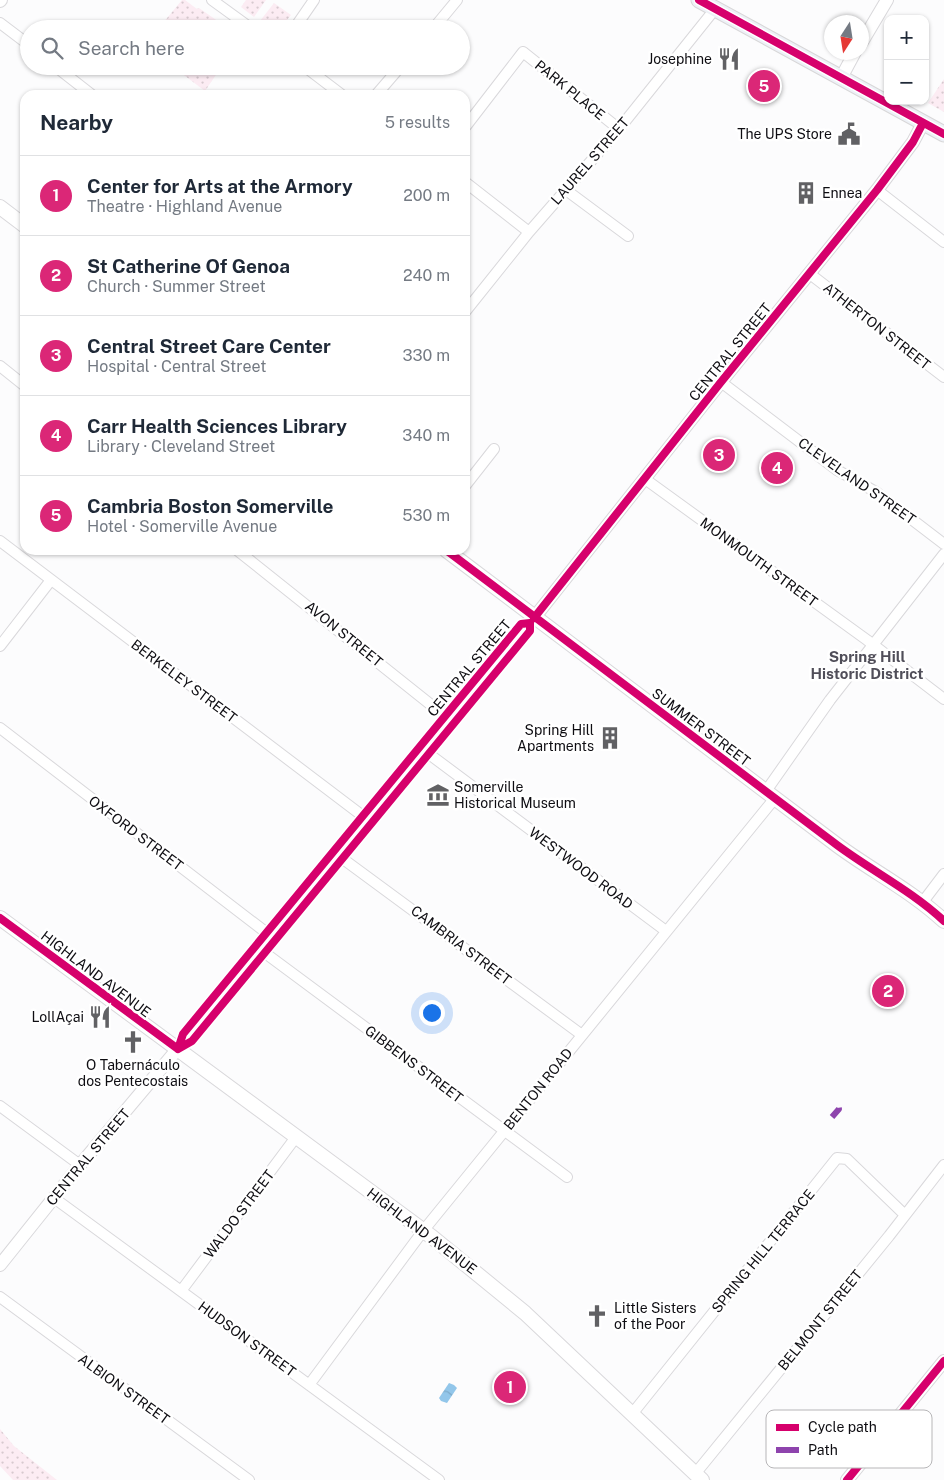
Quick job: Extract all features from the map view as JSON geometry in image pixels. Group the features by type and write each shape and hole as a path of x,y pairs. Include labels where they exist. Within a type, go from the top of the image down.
{"main road":[{"path":"699,0 944,134"},
{"path":"0,207 20,222"},
{"name":"SUMMER STREET","path":"452,555 868,867 894,883 944,921"},
{"name":"HIGHLAND AVENUE","path":"0,918 423,1231 517,1306 698,1477"}],"street":[{"path":"212,0 240,20"},
{"path":"300,20 314,0"},
{"path":"440,20 457,0"},
{"path":"869,30 887,0"},
{"name":"LAUREL STREET","path":"470,306 529,232 619,129 715,9"},
{"path":"0,23 20,38"},
{"name":"PARK PLACE","path":"470,121 524,52 619,129"},
{"path":"841,78 851,60"},
{"path":"66,75 86,90"},
{"path":"316,75 335,90"},
{"path":"380,90 393,75"},
{"name":"CENTRAL STREET","path":"0,1265 534,618 644,478 877,190 913,142 923,123"},
{"path":"470,186 529,232"},
{"path":"566,190 628,236"},
{"path":"877,190 944,242"},
{"name":"ATHERTON STREET","path":"810,274 944,377"},
{"path":"0,366 20,382"},
{"name":"CLEVELAND STREET","path":"721,382 837,470 891,502 944,544"},
{"path":"470,480 494,449"},
{"name":"MONMOUTH STREET","path":"644,478 873,645 944,700"},
{"name":"BERKELEY STREET","path":"0,541 368,820"},
{"name":"BENTON ROAD","path":"309,1385 423,1231 666,931 770,794 830,700 944,554"},
{"name":"AVON STREET","path":"243,555 450,720"},
{"path":"0,646 51,580"},
{"name":"OXFORD STREET","path":"0,728 272,937"},
{"name":"WESTWOOD ROAD","path":"424,751 666,931"},
{"name":"CAMBRIA STREET","path":"339,856 582,1035"},
{"path":"922,903 944,874"},
{"name":"GIBBENS STREET","path":"261,950 567,1177"},
{"path":"0,1106 80,1166"},
{"name":"WALDO STREET","path":"181,1291 296,1137"},
{"name":"SPRING HILL TERRACE","path":"632,1414 837,1158 847,1159 905,1215"},
{"name":"BELMONT STREET","path":"698,1477 944,1165"},
{"name":"HUDSON STREET","path":"54,1198 439,1480"},
{"name":"ALBION STREET","path":"0,1297 249,1480"},
{"path":"904,1410 944,1361"},
{"path":"847,1480 857,1468"}],"shaded area":[{"path":"182,0 185,0 216,20 165,20"},
{"path":"246,0 266,0 254,17 241,7"},
{"path":"274,3 291,15 287,20 261,20"},
{"path":"184,75 216,75 206,90"},
{"path":"944,79 944,112 929,104"},
{"path":"0,1429 14,1446 57,1480 13,1480 0,1466"}],"water":[{"path":"449,1383 457,1388 447,1403 439,1398"}],"marked path":[{"path":"832,1117 839,1109 838,1103"}],"cycle path":[{"path":"699,0 944,134"},
{"path":"534,618 721,382 877,190 913,142 923,123"},
{"path":"453,555 837,845 919,900 944,921"},
{"path":"530,623 530,631 192,1041 178,1049 183,1034 521,624 530,623"},
{"path":"0,918 178,1049"},
{"path":"904,1410 944,1361"},
{"path":"847,1480 857,1468"}],"place":[{"name":"Josephine","path":"729,59"},
{"name":"Cambria Boston Somerville","path":"764,86"},
{"name":"The UPS Store","path":"849,134"},
{"name":"Ennea","path":"806,193"},
{"name":"Central Street Care Center","path":"719,455"},
{"name":"Carr Health Sciences Library","path":"777,468"},
{"name":"Spring Hill Apartments","path":"610,738"},
{"name":"Somerville Historical Museum","path":"438,795"},
{"name":"St Catherine Of Genoa","path":"888,991"},
{"name":"LollAçai","path":"100,1017"},
{"name":"O Tabernáculo dos Pentecostais","path":"133,1042"},
{"name":"Little Sisters of the Poor","path":"597,1316"},
{"name":"Center for Arts at the Armory","path":"510,1387"}],"district":[{"name":"Spring Hill Historic District","path":"867,664"}]}
